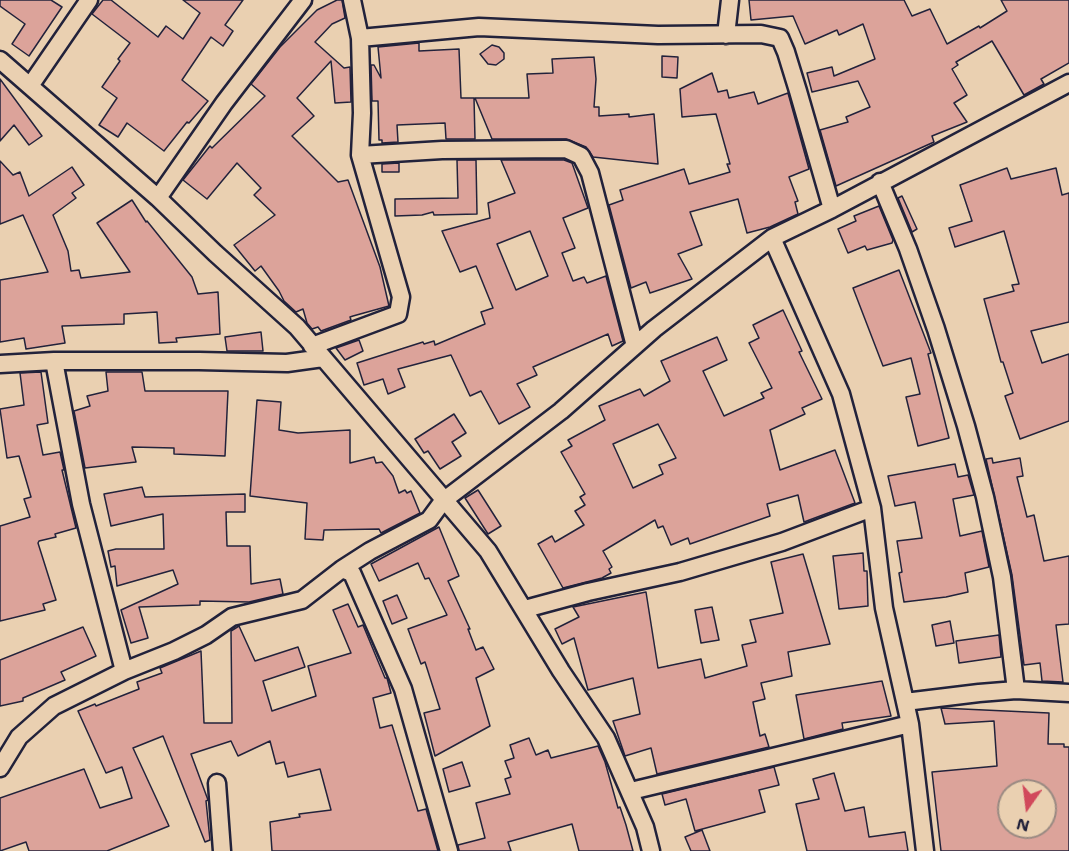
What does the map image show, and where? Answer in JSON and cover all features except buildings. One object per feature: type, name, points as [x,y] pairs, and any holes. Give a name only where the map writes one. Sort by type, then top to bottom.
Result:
[{"type":"street","points":[[30,86],[89,0]]},
{"type":"street","points":[[158,198],[224,103],[303,0]]},
{"type":"street","points":[[0,364],[54,361],[287,363],[318,352],[399,314],[401,297],[360,155],[362,113],[360,38],[352,0]]},
{"type":"street","points":[[726,35],[730,0]]},
{"type":"street","points":[[360,38],[479,27],[658,35],[761,34],[780,38],[798,91],[832,209]]},
{"type":"street","points":[[0,60],[158,198],[297,327],[443,501],[488,551],[561,671],[606,738],[631,791],[645,827],[651,851]]},
{"type":"street","points":[[0,768],[19,737],[54,706],[124,671],[206,635],[232,617],[302,600],[370,551],[429,520],[443,501],[561,411],[635,346],[772,238],[832,209],[1069,83]]},
{"type":"street","points":[[360,155],[441,150],[566,149],[581,156],[590,172],[635,346]]},
{"type":"street","points":[[880,182],[908,249],[936,329],[980,477],[1002,577],[1016,690]]},
{"type":"street","points":[[772,238],[841,394],[872,508],[885,608],[910,724],[925,851]]},
{"type":"street","points":[[54,361],[81,504],[124,671]]},
{"type":"street","points":[[525,609],[588,592],[680,572],[771,545],[872,508]]},
{"type":"street","points":[[342,569],[352,573],[403,689],[449,851]]},
{"type":"street","points":[[905,702],[1016,690],[1069,693]]},
{"type":"street","points":[[631,791],[910,724]]},
{"type":"street","points":[[217,783],[222,851]]}]
